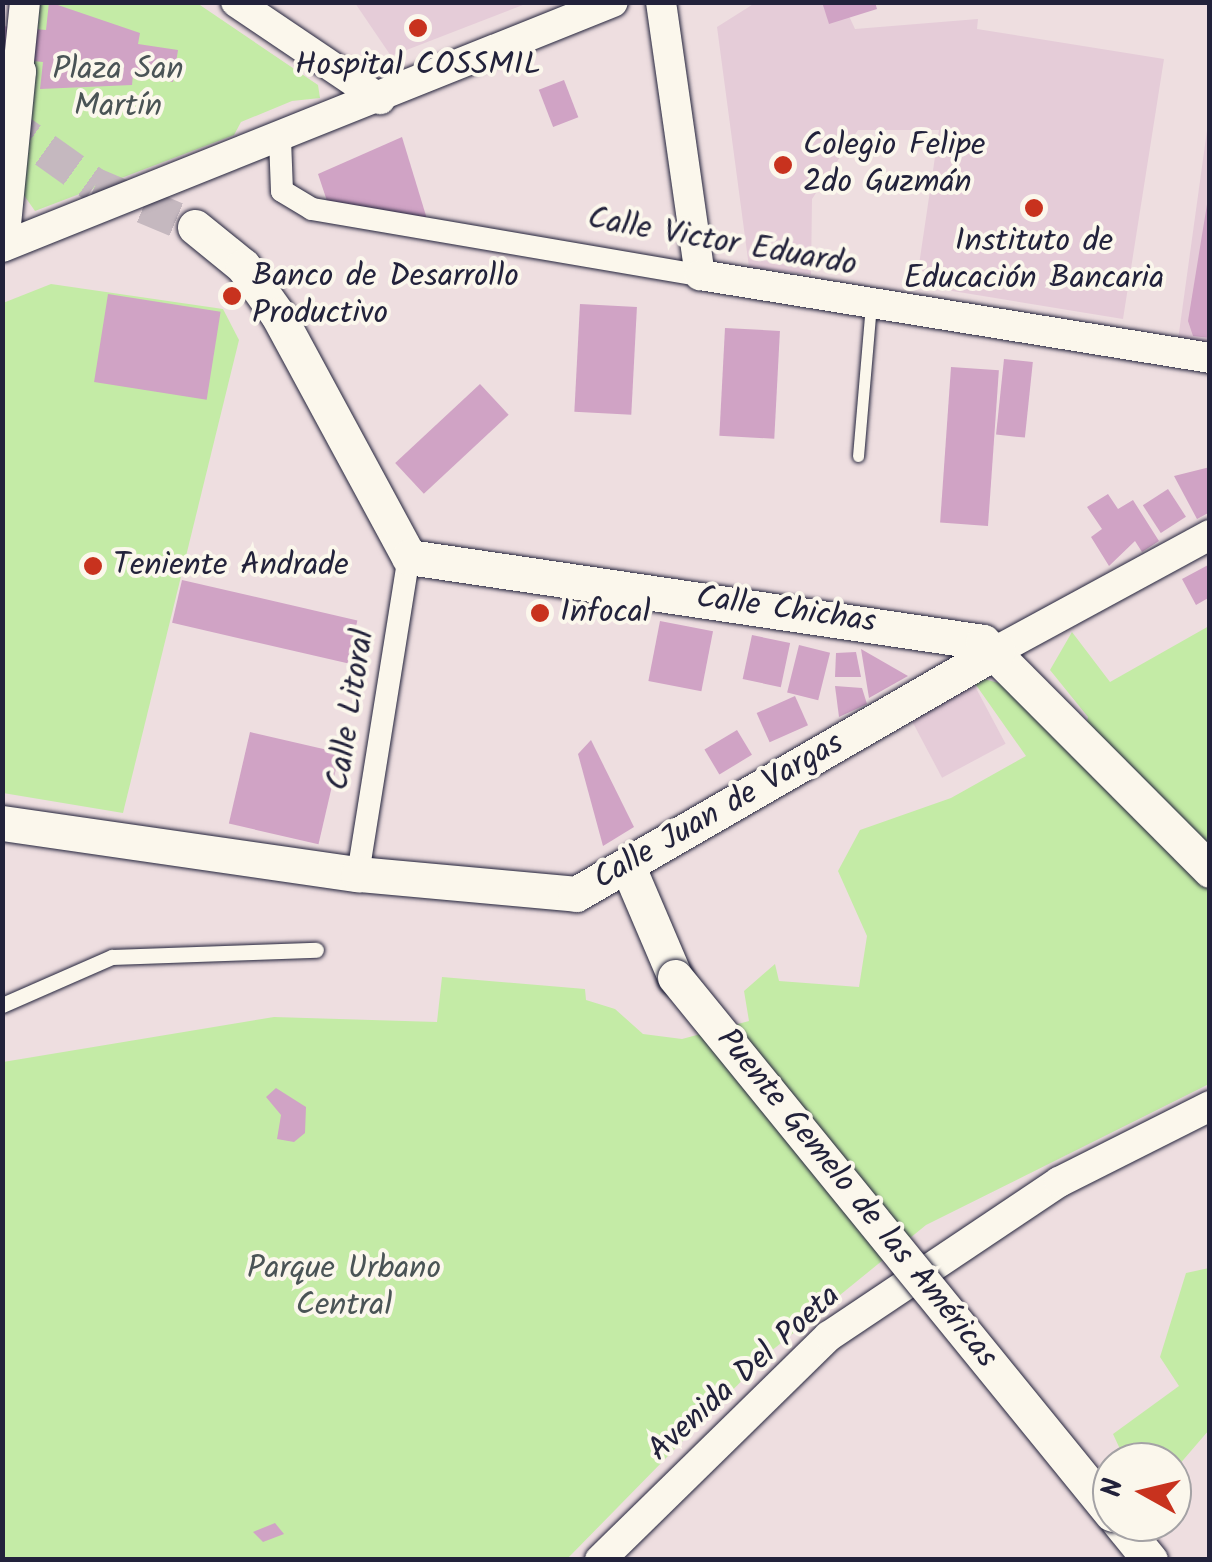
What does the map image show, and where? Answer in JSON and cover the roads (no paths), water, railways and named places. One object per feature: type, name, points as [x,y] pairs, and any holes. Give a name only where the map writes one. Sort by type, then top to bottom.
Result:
[{"type":"main road","points":[[236,2],[380,98]]},
{"type":"main road","points":[[2,247],[280,139],[613,2]]},
{"type":"main road","points":[[661,2],[700,275]]},
{"type":"main road","points":[[2,234],[17,8]]},
{"type":"main road","points":[[195,227],[243,266],[278,316],[410,557]]},
{"type":"main road","name":"Calle Victor Eduardo","points":[[700,275],[1210,358]]},
{"type":"main road","name":"Calle Juan de Vargas","points":[[2,823],[358,874],[549,896],[576,894],[998,650],[1210,535]]},
{"type":"main road","name":"Calle Chichas","points":[[410,557],[970,638],[998,650],[1210,870]]},
{"type":"main road","name":"Puente Gemelo de las Américas","points":[[628,867],[675,977],[1092,1489]]},
{"type":"main road","name":"Avenida Del Poeta","points":[[600,1560],[829,1336],[1059,1182],[1210,1106]]},
{"type":"street","name":"Calle Victor Eduardo","points":[[280,139],[282,191],[312,209],[700,275]]},
{"type":"street","name":"Calle Litoral","points":[[358,874],[410,557]]},
{"type":"street","points":[[2,1004],[112,958],[316,950]]},
{"type":"lane","points":[[858,456],[871,304]]},
{"type":"tunnel","points":[[2,119],[95,185],[195,227]]},
{"type":"place","name":"Hospital COSSMIL","points":[[418,28]]},
{"type":"place","name":"Colegio Felipe 2do Guzmán","points":[[783,165]]},
{"type":"place","name":"Instituto de Educación Bancaria","points":[[1034,208]]},
{"type":"place","name":"Banco de Desarrollo Productivo","points":[[232,296]]},
{"type":"place","name":"Teniente Andrade","points":[[93,566]]},
{"type":"place","name":"Infocal","points":[[540,613]]},
{"type":"park label","name":"Plaza San Martín","points":[[118,90]]},
{"type":"park label","name":"Parque Urbano Central","points":[[344,1288]]}]
